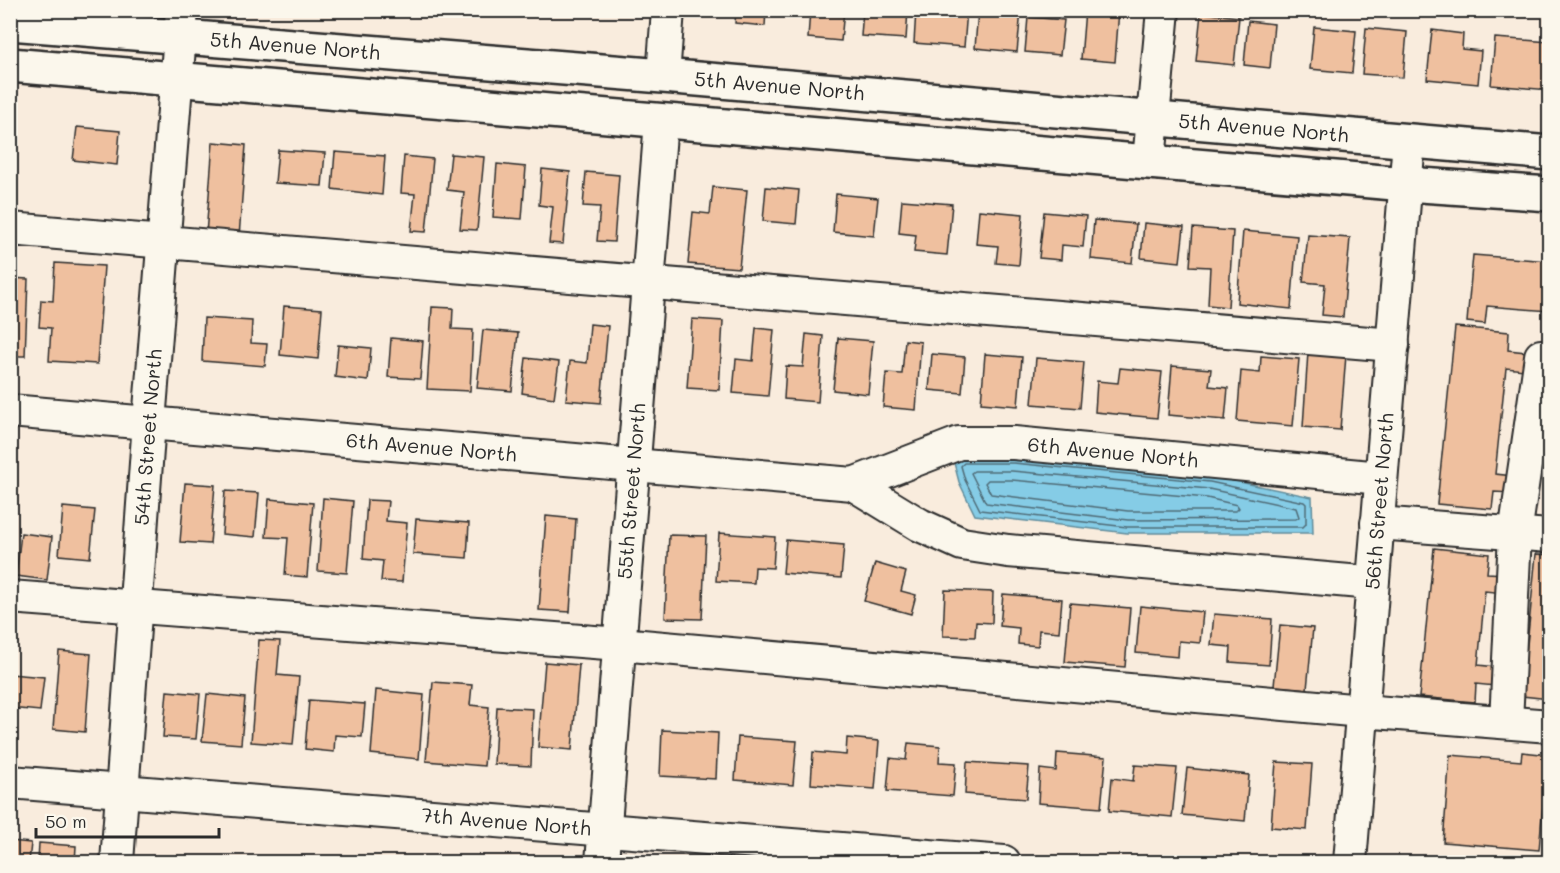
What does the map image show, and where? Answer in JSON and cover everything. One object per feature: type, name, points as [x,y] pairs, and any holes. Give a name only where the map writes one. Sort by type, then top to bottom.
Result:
[{"type":"main road","name":"5th Avenue North","points":[[10,23],[181,24],[663,76],[1550,153]]},
{"type":"main road","points":[[10,65],[1406,184],[1550,194]]},
{"type":"street","points":[[663,76],[668,10]]},
{"type":"street","points":[[1149,161],[1163,10]]},
{"type":"street","name":"54th Street North","points":[[117,862],[181,24]]},
{"type":"street","name":"55th Street North","points":[[602,862],[661,121]]},
{"type":"street","name":"56th Street North","points":[[1350,862],[1409,141]]},
{"type":"street","points":[[10,229],[1392,345]]},
{"type":"street","points":[[1506,722],[1515,534],[1541,356],[1550,357]]},
{"type":"street","name":"6th Avenue North","points":[[10,411],[853,484],[959,443],[1014,443],[1381,478]]},
{"type":"street","name":"6th Avenue North","points":[[853,484],[920,525],[962,544],[1008,551],[1372,583]]},
{"type":"street","points":[[1377,524],[1550,536]]},
{"type":"street","points":[[10,597],[620,644],[1550,726]]},
{"type":"street","name":"7th Avenue North","points":[[10,782],[1004,862]]},
{"type":"water","points":[[1013,457],[1211,476],[1312,497],[1313,533],[1127,533],[975,515],[959,482],[953,459]]},
{"type":"building","points":[[736,10],[766,10],[765,26],[735,23]]},
{"type":"building","points":[[810,10],[844,10],[841,41],[808,38]]},
{"type":"building","points":[[863,10],[908,10],[906,39],[861,36]]},
{"type":"building","points":[[916,10],[967,10],[964,47],[914,43]]},
{"type":"building","points":[[978,10],[1021,11],[1017,52],[975,48]]},
{"type":"building","points":[[1042,10],[1073,10],[1073,16],[1042,14]]},
{"type":"building","points":[[1085,10],[1119,10],[1115,62],[1081,59]]},
{"type":"building","points":[[1201,13],[1239,17],[1234,65],[1196,61]]},
{"type":"building","points":[[1028,17],[1064,20],[1060,55],[1025,52]]},
{"type":"building","points":[[1248,21],[1274,24],[1270,68],[1244,65]]},
{"type":"building","points":[[1314,27],[1356,31],[1352,73],[1310,69]]},
{"type":"building","points":[[1366,28],[1407,32],[1403,77],[1362,74]]},
{"type":"building","points":[[1432,30],[1463,34],[1462,49],[1481,51],[1478,84],[1427,79]]},
{"type":"building","points":[[1495,38],[1550,42],[1550,90],[1491,85]]},
{"type":"building","points":[[77,127],[120,131],[117,165],[73,160]]},
{"type":"building","points":[[213,142],[246,145],[239,237],[206,235]]},
{"type":"building","points":[[278,150],[325,153],[322,186],[275,183]]},
{"type":"building","points":[[335,152],[385,156],[382,195],[332,189]]},
{"type":"building","points":[[451,154],[484,157],[477,230],[460,229],[464,192],[447,190]]},
{"type":"building","points":[[404,156],[433,159],[426,232],[411,231],[415,194],[401,193]]},
{"type":"building","points":[[497,164],[526,167],[522,219],[493,217]]},
{"type":"building","points":[[542,169],[570,172],[563,244],[549,243],[553,207],[539,205]]},
{"type":"building","points":[[586,172],[619,175],[614,242],[597,241],[600,207],[583,206]]},
{"type":"building","points":[[713,187],[747,190],[739,268],[688,264],[693,212],[710,214]]},
{"type":"building","points":[[766,187],[799,190],[796,224],[763,221]]},
{"type":"building","points":[[836,194],[878,198],[874,236],[833,232]]},
{"type":"building","points":[[902,200],[952,204],[947,255],[914,252],[916,235],[899,233]]},
{"type":"building","points":[[979,210],[1023,214],[1019,265],[996,263],[998,246],[976,244]]},
{"type":"building","points":[[1044,212],[1086,216],[1083,247],[1062,245],[1061,260],[1039,258]]},
{"type":"building","points":[[1094,220],[1136,224],[1132,263],[1091,259]]},
{"type":"building","points":[[1144,223],[1184,227],[1180,262],[1141,258]]},
{"type":"building","points":[[1193,228],[1233,231],[1228,307],[1208,305],[1210,267],[1190,266]]},
{"type":"building","points":[[1243,231],[1297,236],[1291,309],[1237,303]]},
{"type":"building","points":[[1308,235],[1350,238],[1343,317],[1322,315],[1325,284],[1303,282]]},
{"type":"building","points":[[1473,255],[1550,261],[1550,311],[1487,306],[1485,324],[1467,322]]},
{"type":"building","points":[[55,263],[104,266],[97,364],[49,361],[51,328],[39,327],[41,300],[53,301]]},
{"type":"building","points":[[10,278],[28,279],[25,356],[10,356]]},
{"type":"building","points":[[284,306],[322,309],[318,359],[280,355]]},
{"type":"building","points":[[432,307],[453,308],[452,329],[473,330],[470,391],[427,389]]},
{"type":"building","points":[[204,318],[252,321],[251,343],[267,344],[265,366],[202,361]]},
{"type":"building","points":[[692,319],[723,321],[719,390],[687,388]]},
{"type":"building","points":[[590,324],[608,326],[601,403],[566,400],[570,361],[587,363]]},
{"type":"building","points":[[1455,327],[1509,332],[1508,350],[1526,352],[1524,370],[1506,368],[1495,474],[1514,476],[1512,493],[1494,492],[1492,509],[1437,504]]},
{"type":"building","points":[[756,328],[774,330],[768,396],[733,393],[736,359],[753,361]]},
{"type":"building","points":[[483,330],[518,333],[512,391],[477,388]]},
{"type":"building","points":[[806,334],[823,336],[818,402],[784,399],[786,366],[803,367]]},
{"type":"building","points":[[391,338],[423,341],[420,379],[388,377]]},
{"type":"building","points":[[838,338],[873,341],[868,394],[833,390]]},
{"type":"building","points":[[905,340],[921,342],[916,410],[883,407],[886,373],[902,374]]},
{"type":"building","points":[[338,345],[371,348],[368,381],[335,377]]},
{"type":"building","points":[[1308,352],[1346,355],[1340,430],[1303,427]]},
{"type":"building","points":[[932,354],[965,357],[962,393],[929,390]]},
{"type":"building","points":[[985,354],[1022,357],[1018,406],[981,403]]},
{"type":"building","points":[[1261,356],[1299,359],[1293,426],[1237,421],[1241,371],[1260,373]]},
{"type":"building","points":[[526,358],[559,362],[554,398],[522,393]]},
{"type":"building","points":[[1036,358],[1084,362],[1080,408],[1032,404]]},
{"type":"building","points":[[1172,366],[1211,369],[1209,386],[1228,388],[1225,420],[1168,415]]},
{"type":"building","points":[[1120,368],[1162,372],[1157,418],[1095,412],[1097,381],[1118,383]]},
{"type":"building","points":[[185,483],[215,485],[210,544],[180,542]]},
{"type":"building","points":[[225,491],[259,493],[255,537],[222,534]]},
{"type":"building","points":[[323,498],[353,501],[347,573],[318,571]]},
{"type":"building","points":[[269,499],[313,503],[307,577],[285,575],[288,538],[266,537]]},
{"type":"building","points":[[367,500],[388,501],[386,521],[407,523],[402,582],[381,581],[383,561],[363,559]]},
{"type":"building","points":[[63,507],[95,510],[90,558],[59,555]]},
{"type":"building","points":[[546,516],[576,519],[570,612],[539,610]]},
{"type":"building","points":[[416,519],[469,523],[467,558],[413,554]]},
{"type":"building","points":[[21,533],[52,537],[47,580],[16,576]]},
{"type":"building","points":[[719,533],[775,537],[773,568],[755,567],[754,583],[716,581]]},
{"type":"building","points":[[669,535],[706,536],[702,619],[665,618]]},
{"type":"building","points":[[786,540],[844,545],[841,578],[783,573]]},
{"type":"building","points":[[1434,548],[1489,554],[1487,573],[1506,574],[1504,593],[1485,591],[1478,665],[1496,667],[1495,686],[1476,684],[1475,702],[1419,697]]},
{"type":"building","points":[[1536,554],[1550,555],[1550,699],[1522,696]]},
{"type":"building","points":[[875,563],[906,572],[901,591],[916,595],[911,614],[864,601]]},
{"type":"building","points":[[945,590],[993,592],[992,623],[976,622],[975,637],[943,636]]},
{"type":"building","points":[[1003,594],[1062,599],[1059,632],[1039,630],[1038,646],[1018,644],[1019,628],[1000,626]]},
{"type":"building","points":[[1070,603],[1130,608],[1125,667],[1065,662]]},
{"type":"building","points":[[1140,606],[1203,612],[1200,643],[1179,641],[1178,657],[1136,653]]},
{"type":"building","points":[[1214,614],[1272,619],[1269,665],[1230,662],[1231,647],[1211,645]]},
{"type":"building","points":[[1280,625],[1313,628],[1307,689],[1274,686]]},
{"type":"building","points":[[259,640],[280,641],[277,675],[299,677],[293,745],[251,742]]},
{"type":"building","points":[[59,651],[91,654],[85,732],[53,729]]},
{"type":"building","points":[[545,662],[579,665],[572,750],[538,747]]},
{"type":"building","points":[[10,674],[44,677],[40,711],[10,708]]},
{"type":"building","points":[[433,682],[472,685],[470,705],[489,707],[484,766],[426,761]]},
{"type":"building","points":[[376,690],[424,695],[419,759],[371,754]]},
{"type":"building","points":[[167,691],[200,694],[196,739],[163,737]]},
{"type":"building","points":[[207,694],[245,698],[241,744],[202,741]]},
{"type":"building","points":[[309,700],[365,704],[362,737],[335,735],[334,752],[305,749]]},
{"type":"building","points":[[497,707],[533,709],[531,766],[494,764]]},
{"type":"building","points":[[662,730],[718,733],[716,779],[660,776]]},
{"type":"building","points":[[738,737],[797,741],[793,785],[735,780]]},
{"type":"building","points":[[847,738],[879,741],[875,789],[811,784],[813,752],[846,755]]},
{"type":"building","points":[[908,743],[940,746],[939,762],[956,763],[953,796],[887,791],[890,758],[906,760]]},
{"type":"building","points":[[1522,752],[1550,755],[1550,793],[1544,793],[1539,850],[1443,842],[1450,755],[1521,761]]},
{"type":"building","points":[[1057,753],[1106,757],[1101,808],[1038,803],[1040,769],[1056,771]]},
{"type":"building","points":[[967,762],[1029,766],[1026,799],[965,794]]},
{"type":"building","points":[[1276,762],[1312,764],[1307,830],[1271,827]]},
{"type":"building","points":[[1135,765],[1177,768],[1172,817],[1109,811],[1112,778],[1133,781]]},
{"type":"building","points":[[1187,768],[1249,775],[1245,821],[1182,815]]},
{"type":"building","points":[[10,841],[31,843],[29,862],[10,862]]},
{"type":"building","points":[[39,843],[76,846],[75,862],[38,862]]}]
